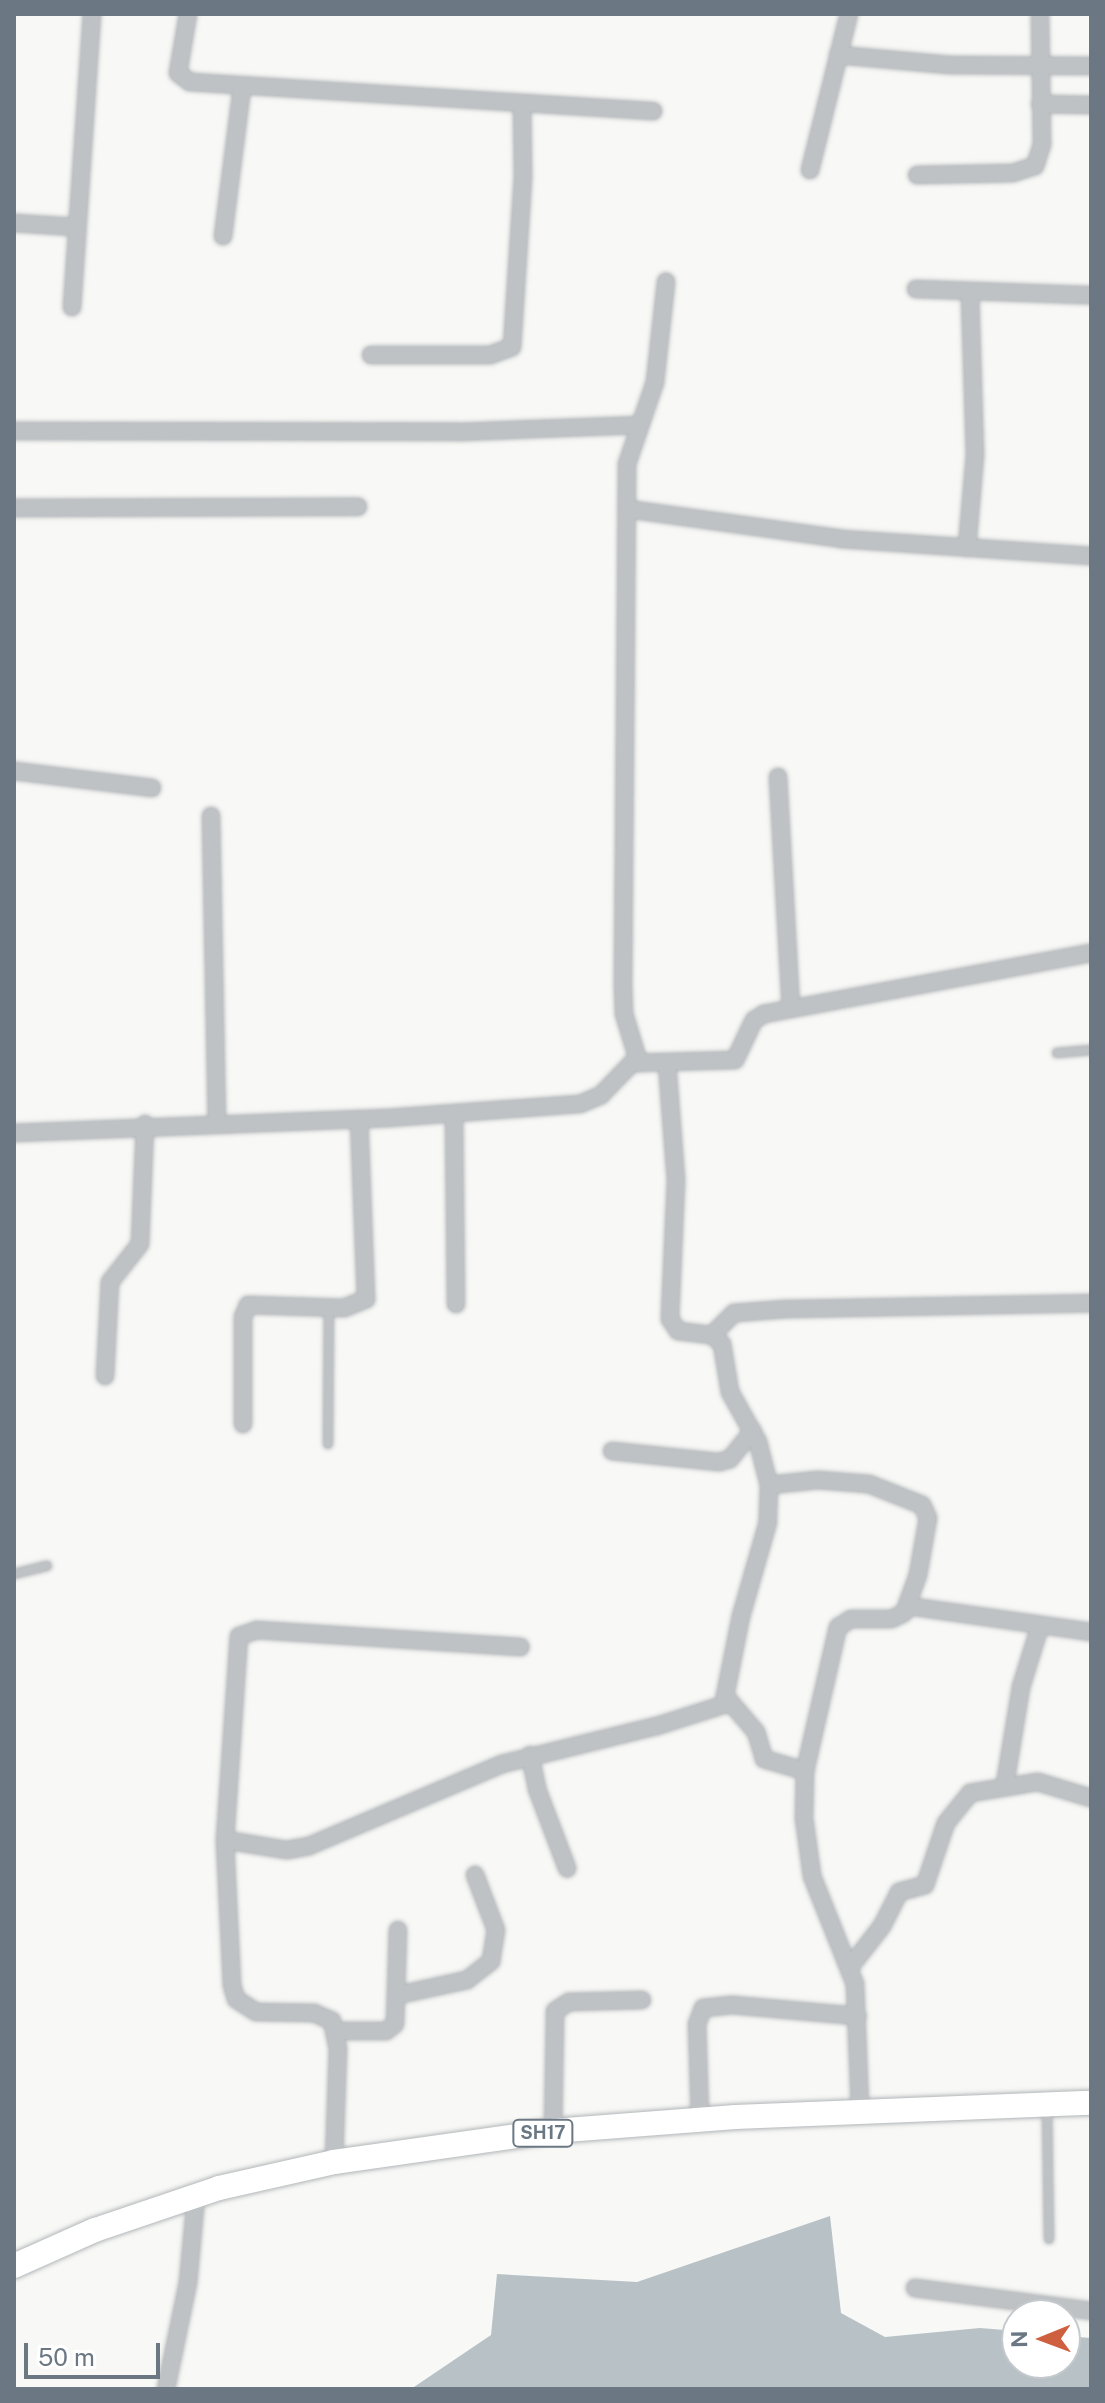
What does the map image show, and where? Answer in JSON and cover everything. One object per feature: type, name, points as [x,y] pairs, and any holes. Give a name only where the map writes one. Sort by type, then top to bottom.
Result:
[{"type":"main road","name":"SH17","points":[[14,2266],[95,2230],[196,2196],[256,2177],[334,2162],[553,2131],[700,2119],[1091,2103]]},
{"type":"street","points":[[72,307],[92,14]]},
{"type":"street","points":[[188,14],[180,78],[242,87],[653,111]]},
{"type":"street","points":[[810,170],[849,14]]},
{"type":"street","points":[[917,175],[1027,172],[1040,157],[1037,65],[1040,14]]},
{"type":"street","points":[[838,55],[1091,66]]},
{"type":"street","points":[[223,236],[242,87]]},
{"type":"street","points":[[371,355],[490,355],[512,347],[523,177],[522,103]]},
{"type":"street","points":[[1040,104],[1091,105]]},
{"type":"street","points":[[14,223],[76,227]]},
{"type":"street","points":[[639,1063],[624,1014],[623,984],[627,464],[655,382],[666,282]]},
{"type":"street","points":[[916,289],[1091,295]]},
{"type":"street","points":[[967,548],[975,454],[970,291]]},
{"type":"street","points":[[14,431],[459,432],[638,425]]},
{"type":"street","points":[[14,508],[358,507]]},
{"type":"street","points":[[627,509],[828,538],[1091,556]]},
{"type":"street","points":[[14,771],[152,788]]},
{"type":"street","points":[[778,777],[791,1008]]},
{"type":"street","points":[[211,816],[217,1123]]},
{"type":"street","points":[[14,1133],[145,1124],[359,1119],[580,1104],[601,1095],[627,1065],[735,1060],[754,1020],[791,1008],[1091,953]]},
{"type":"street","points":[[667,1063],[676,1180],[670,1319],[678,1331],[712,1335],[722,1344],[730,1392],[753,1431],[769,1485],[768,1522],[725,1688],[729,1703],[756,1732],[764,1759],[805,1771]]},
{"type":"street","points":[[454,1114],[456,1304]]},
{"type":"street","points":[[243,1424],[243,1317],[248,1305],[329,1308],[361,1305],[367,1294],[359,1119]]},
{"type":"street","points":[[105,1376],[110,1282],[140,1244],[145,1124]]},
{"type":"street","points":[[712,1335],[727,1316],[773,1310],[1091,1303]]},
{"type":"street","points":[[612,1451],[719,1462],[730,1459],[753,1431]]},
{"type":"street","points":[[769,1485],[857,1482],[922,1505],[928,1525],[908,1606],[898,1617],[851,1619],[838,1627],[805,1771],[804,1818],[812,1876],[850,1967],[858,2016],[860,2111]]},
{"type":"street","points":[[908,1606],[1091,1632]]},
{"type":"street","points":[[1005,1784],[1021,1687],[1040,1626]]},
{"type":"street","points":[[334,2162],[337,2031],[324,2015],[256,2012],[236,1999],[228,1950],[225,1840],[237,1642],[244,1632],[520,1647]]},
{"type":"street","points":[[225,1840],[287,1850],[309,1846],[471,1775],[530,1755],[657,1726],[729,1703]]},
{"type":"street","points":[[530,1755],[537,1789],[567,1868]]},
{"type":"street","points":[[850,1967],[882,1926],[899,1892],[925,1885],[956,1806],[970,1793],[1005,1784],[1038,1782],[1091,1798]]},
{"type":"street","points":[[398,1995],[467,1980],[491,1961],[496,1930],[475,1875]]},
{"type":"street","points":[[337,2031],[392,2028],[398,1995],[398,1930]]},
{"type":"street","points":[[553,2131],[555,2011],[569,2002],[642,2000]]},
{"type":"street","points":[[700,2119],[697,2024],[703,2008],[732,2005],[858,2016]]},
{"type":"street","points":[[166,2389],[188,2283],[196,2196]]},
{"type":"street","points":[[915,2288],[1091,2311]]},
{"type":"lane","points":[[1057,1053],[1091,1050]]},
{"type":"lane","points":[[328,1444],[329,1308]]},
{"type":"lane","points":[[14,1574],[47,1566]]},
{"type":"lane","points":[[1047,2104],[1049,2239]]},
{"type":"shaded area","points":[[830,2216],[841,2313],[885,2337],[980,2328],[1001,2330],[1001,2379],[1081,2379],[1081,2337],[1091,2338],[1091,2389],[411,2389],[491,2335],[497,2274],[637,2282]]}]
